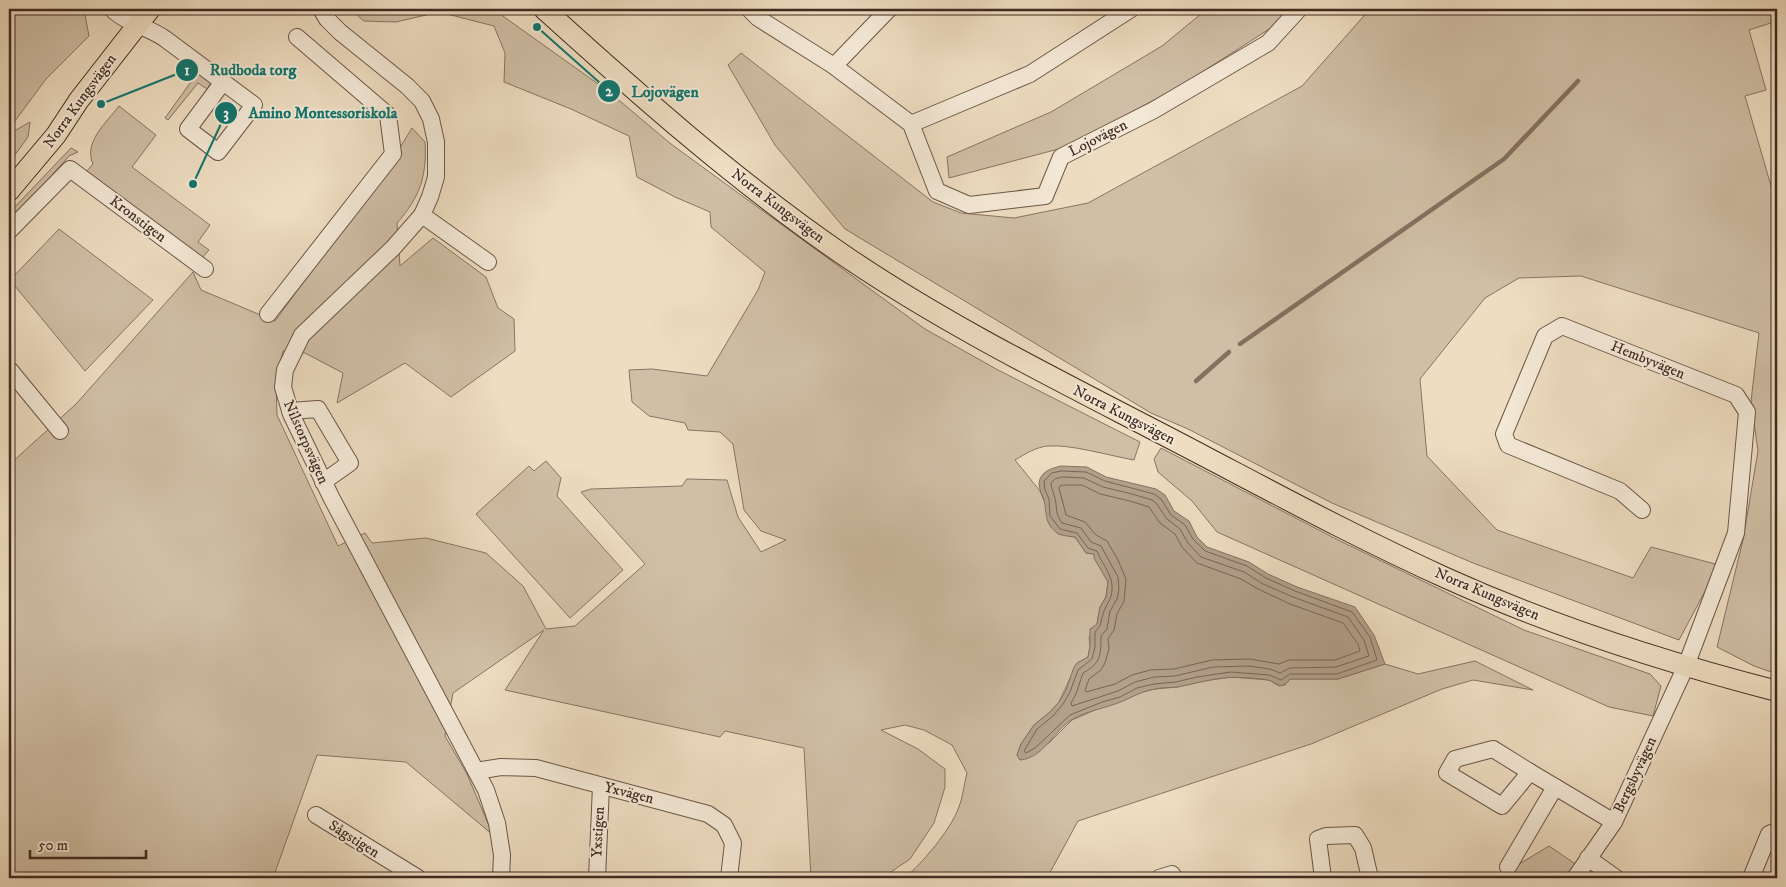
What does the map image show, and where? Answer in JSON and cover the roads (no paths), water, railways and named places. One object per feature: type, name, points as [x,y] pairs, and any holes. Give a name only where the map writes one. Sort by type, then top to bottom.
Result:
[{"type":"main road","name":"Norra Kungsvägen","points":[[9,192],[56,135],[80,100],[150,9]]},
{"type":"main road","name":"Norra Kungsvägen","points":[[544,9],[654,106],[780,210],[843,255],[942,318],[1004,353],[1376,545],[1446,578],[1553,621],[1686,666],[1777,691]]},
{"type":"street","points":[[112,9],[159,35],[223,82]]},
{"type":"street","name":"Nilstorpsvägen","points":[[321,9],[327,19],[340,32],[407,86],[422,101],[431,119],[436,142],[436,177],[422,215],[393,248],[302,335],[285,370],[283,387],[290,411],[323,482],[486,790],[497,823],[502,855],[500,878]]},
{"type":"street","points":[[749,9],[758,18],[834,66],[911,124],[1030,74],[1131,9]]},
{"type":"street","points":[[834,66],[889,9]]},
{"type":"street","name":"Lojovägen","points":[[911,124],[937,191],[969,206],[1044,196],[1061,157],[1154,110],[1268,43],[1296,10]]},
{"type":"street","points":[[268,314],[393,154],[388,115],[297,37]]},
{"type":"street","name":"Kronstigen","points":[[9,231],[70,168],[205,269]]},
{"type":"street","points":[[422,215],[488,262]]},
{"type":"street","name":"Hembyvägen","points":[[1642,510],[1620,491],[1508,445],[1504,434],[1545,336],[1562,326],[1736,395],[1747,412],[1736,533],[1686,666]]},
{"type":"street","points":[[9,369],[60,431]]},
{"type":"street","points":[[290,411],[318,409],[350,463],[323,482]]},
{"type":"street","name":"Bergsbyvägen","points":[[1575,878],[1614,822],[1686,666]]},
{"type":"street","points":[[1530,772],[1502,806],[1447,773],[1455,759],[1494,749],[1614,822]]},
{"type":"street","name":"Yxvägen","points":[[476,771],[501,767],[536,768],[708,814],[724,825],[733,843],[729,878]]},
{"type":"street","name":"Yxstigen","points":[[597,878],[601,786]]},
{"type":"street","points":[[1508,866],[1555,787]]},
{"type":"street","name":"Sågstigen","points":[[316,815],[418,878]]},
{"type":"street","points":[[1751,878],[1768,834],[1777,831]]},
{"type":"street","points":[[1323,878],[1318,839],[1326,836],[1355,835],[1363,848],[1370,878]]},
{"type":"street","points":[[1588,858],[1616,878]]},
{"type":"street","points":[[1159,878],[1172,874],[1174,878]]},
{"type":"water","points":[[1061,466],[1087,467],[1106,477],[1156,489],[1165,495],[1174,511],[1189,521],[1197,537],[1207,547],[1249,562],[1268,574],[1297,587],[1355,607],[1374,635],[1385,664],[1338,679],[1290,679],[1284,685],[1263,679],[1229,677],[1151,690],[1073,719],[1036,754],[1020,760],[1017,755],[1021,744],[1034,725],[1059,702],[1077,663],[1088,657],[1090,629],[1097,624],[1100,607],[1106,597],[1108,582],[1094,558],[1094,554],[1086,553],[1075,537],[1058,533],[1049,525],[1039,486],[1040,480],[1047,471]]},
{"type":"waterway","points":[[1240,344],[1504,159],[1578,81]]},
{"type":"waterway","points":[[1196,381],[1229,352]]},
{"type":"place","name":"Lojovägen","points":[[537,27]]},
{"type":"place","name":"Rudboda torg","points":[[101,104]]},
{"type":"place","name":"Amino Montessoriskola","points":[[193,184]]}]
